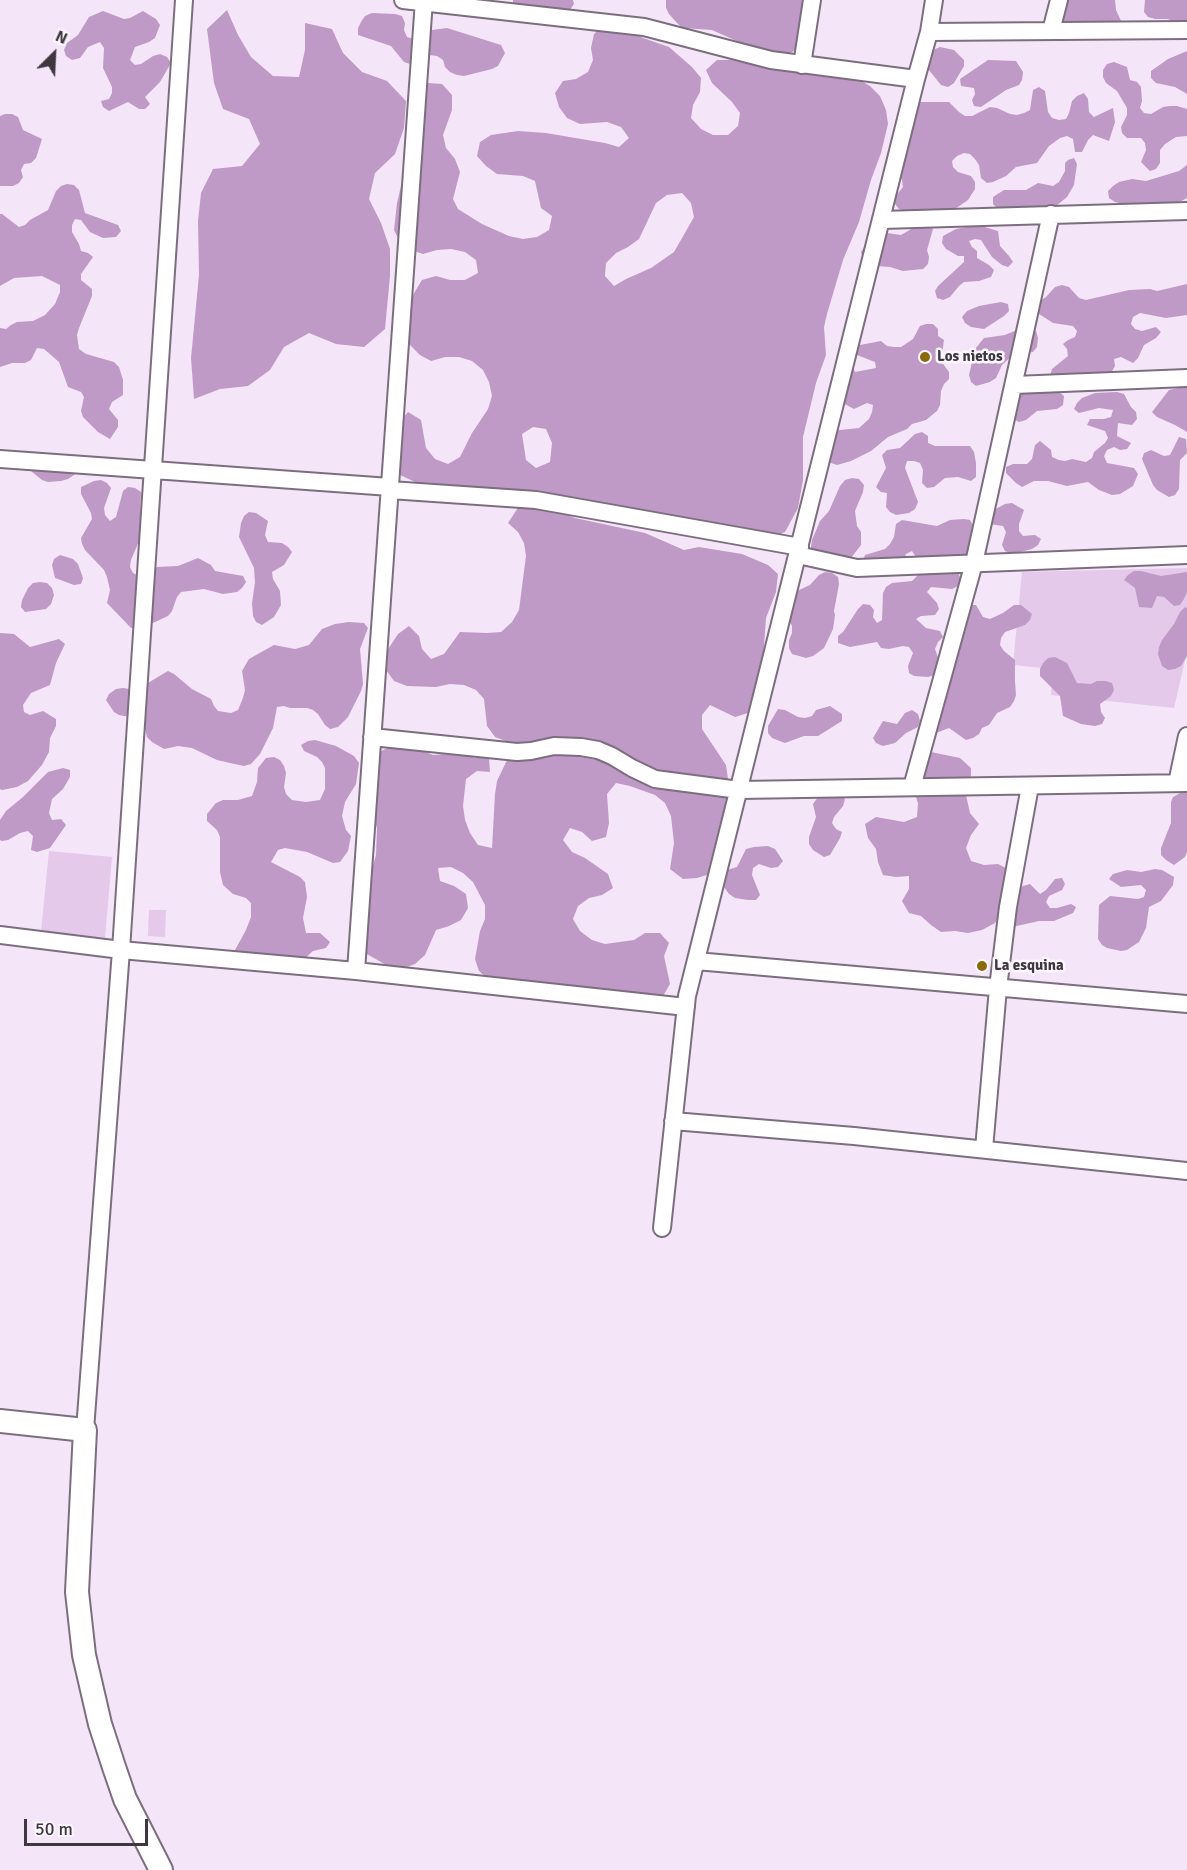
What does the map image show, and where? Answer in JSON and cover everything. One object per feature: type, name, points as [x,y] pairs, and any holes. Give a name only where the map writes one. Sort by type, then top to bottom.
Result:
[{"type":"street","points":[[161,1870],[125,1799],[100,1724],[84,1655],[77,1592],[86,1431],[121,951],[184,0]]},
{"type":"street","points":[[403,0],[644,27],[771,60],[916,79]]},
{"type":"street","points":[[802,65],[812,0]]},
{"type":"street","points":[[662,1228],[686,1007],[696,961],[929,32],[934,0]]},
{"type":"street","points":[[1051,31],[1059,0]]},
{"type":"street","points":[[356,971],[424,1]]},
{"type":"street","points":[[929,32],[1187,30]]},
{"type":"street","points":[[882,220],[1187,211]]},
{"type":"street","points":[[912,787],[974,563],[1051,214]]},
{"type":"street","points":[[1014,385],[1187,378]]},
{"type":"street","points":[[0,459],[536,500],[799,551],[857,568],[1187,555]]},
{"type":"street","points":[[372,737],[517,752],[554,746],[581,747],[598,750],[612,756],[655,779],[739,790],[1182,783],[1187,736]]},
{"type":"street","points":[[984,1149],[1008,908],[1030,786]]},
{"type":"street","points":[[0,935],[121,951],[356,971],[686,1007]]},
{"type":"street","points":[[696,961],[1187,1004]]},
{"type":"street","points":[[673,1121],[854,1136],[1187,1171]]},
{"type":"street","points":[[0,1420],[86,1431]]},
{"type":"shaded area","points":[[513,0],[573,0],[574,4],[567,14],[513,8]]},
{"type":"shaded area","points":[[666,0],[810,0],[798,46],[794,51],[788,54],[766,54],[712,30],[683,28],[669,14]]},
{"type":"shaded area","points":[[1061,0],[1115,0],[1116,10],[1122,23],[1061,23]]},
{"type":"shaded area","points":[[1145,0],[1187,0],[1187,28],[1168,19],[1148,17],[1144,12]]},
{"type":"shaded area","points":[[227,10],[251,57],[273,76],[299,77],[305,50],[305,23],[332,29],[343,53],[362,72],[387,81],[406,101],[404,128],[395,154],[375,173],[369,199],[390,249],[385,329],[364,347],[336,344],[309,333],[284,347],[270,370],[248,386],[220,389],[194,399],[191,358],[199,275],[198,221],[201,193],[213,169],[242,166],[260,144],[249,119],[223,109],[214,83],[207,29]]},
{"type":"shaded area","points":[[103,11],[124,19],[143,11],[156,19],[160,25],[155,38],[135,47],[130,60],[135,65],[141,64],[160,54],[167,57],[171,63],[160,82],[145,97],[150,104],[145,109],[139,109],[128,102],[109,111],[103,107],[101,101],[109,99],[112,87],[103,68],[104,48],[100,42],[88,47],[80,58],[72,60],[66,56],[64,50],[67,43],[78,35],[89,17]]},
{"type":"shaded area","points":[[372,13],[402,16],[407,37],[413,39],[432,30],[447,28],[501,45],[505,53],[498,66],[464,76],[450,72],[443,60],[437,56],[430,55],[410,64],[404,62],[391,46],[358,35],[361,22],[365,16]]},
{"type":"shaded area","points":[[604,25],[618,25],[643,38],[669,47],[701,78],[700,92],[693,105],[691,118],[701,129],[713,135],[728,135],[738,126],[740,113],[712,83],[706,70],[717,60],[758,63],[856,78],[870,86],[880,96],[886,110],[888,124],[881,153],[859,222],[843,260],[824,327],[826,355],[816,383],[803,437],[803,480],[798,508],[785,532],[771,538],[543,495],[530,490],[504,491],[490,488],[437,492],[400,475],[390,464],[398,424],[408,412],[421,420],[426,448],[435,459],[448,464],[460,457],[488,409],[492,396],[483,370],[472,361],[459,357],[445,357],[431,361],[420,355],[410,345],[408,303],[422,280],[436,276],[450,280],[465,280],[478,273],[476,260],[465,252],[451,249],[423,254],[411,250],[400,242],[394,230],[397,203],[420,94],[428,83],[442,84],[452,95],[452,110],[443,135],[446,148],[455,159],[460,172],[453,199],[458,209],[482,224],[509,236],[523,239],[537,237],[549,230],[552,216],[541,208],[535,181],[523,176],[497,174],[477,156],[480,142],[491,135],[518,131],[546,133],[619,147],[629,138],[621,127],[607,122],[580,124],[567,118],[559,107],[555,93],[563,81],[576,79],[588,72],[593,60],[591,48],[594,34]],"holes":[[[682,193],[691,203],[694,217],[674,252],[651,268],[614,286],[605,276],[606,263],[616,253],[639,239],[656,203],[667,195]],[[533,427],[546,429],[552,443],[550,462],[536,468],[526,460],[522,434]]]},
{"type":"shaded area","points":[[940,47],[954,50],[964,60],[964,66],[954,83],[948,87],[941,85],[924,64],[928,52]]},
{"type":"shaded area","points":[[1187,51],[1187,94],[1175,87],[1156,83],[1151,78],[1151,71],[1168,59]]},
{"type":"shaded area","points":[[988,60],[1016,61],[1023,72],[1022,80],[1019,85],[1006,90],[981,107],[974,106],[972,100],[975,94],[974,88],[961,86],[960,79]]},
{"type":"shaded area","points":[[1114,62],[1127,67],[1130,80],[1137,82],[1141,87],[1140,108],[1144,113],[1151,114],[1170,106],[1187,109],[1187,136],[1176,137],[1165,144],[1160,150],[1160,163],[1156,169],[1150,171],[1141,162],[1146,150],[1141,138],[1127,138],[1122,133],[1121,127],[1127,115],[1127,108],[1117,91],[1106,83],[1103,77],[1103,70],[1107,64]]},
{"type":"shaded area","points":[[1039,87],[1045,91],[1048,112],[1052,118],[1059,120],[1066,119],[1072,101],[1084,93],[1088,99],[1089,112],[1094,117],[1113,108],[1115,122],[1109,141],[1093,135],[1082,152],[1075,152],[1073,139],[1067,136],[1060,138],[1049,146],[1037,163],[1016,167],[1006,176],[987,183],[981,178],[979,165],[975,159],[970,154],[964,153],[952,161],[953,167],[958,172],[971,176],[975,182],[975,189],[968,200],[952,211],[899,209],[894,198],[903,187],[902,180],[889,164],[914,104],[949,102],[965,116],[972,116],[990,107],[1017,115],[1030,110],[1033,90]]},
{"type":"shaded area","points":[[5,114],[18,117],[23,130],[42,139],[36,158],[31,163],[24,164],[21,170],[23,177],[13,186],[0,186],[0,116]]},
{"type":"shaded area","points":[[1074,158],[1077,164],[1074,185],[1067,197],[1056,206],[998,209],[993,204],[993,197],[1004,190],[1026,190],[1038,183],[1053,186],[1059,182],[1065,171],[1065,163]]},
{"type":"shaded area","points":[[1187,165],[1187,198],[1174,205],[1128,205],[1109,198],[1108,191],[1119,182],[1132,179],[1146,181],[1179,171]]},
{"type":"shaded area","points":[[67,184],[74,185],[79,190],[85,213],[118,225],[121,231],[116,237],[103,238],[90,232],[81,220],[75,219],[72,225],[72,232],[81,251],[93,257],[81,274],[81,280],[92,289],[92,296],[77,335],[79,349],[86,354],[114,362],[119,367],[123,380],[123,395],[112,402],[109,409],[118,420],[118,427],[110,439],[98,432],[83,417],[81,411],[84,397],[81,392],[68,387],[59,362],[44,349],[37,348],[31,360],[25,363],[12,363],[0,367],[0,328],[6,329],[17,322],[33,321],[45,315],[55,304],[60,285],[42,276],[14,278],[0,286],[0,214],[19,227],[25,225],[48,210],[56,191]]},
{"type":"shaded area","points":[[926,225],[933,229],[927,250],[928,264],[923,269],[903,271],[876,266],[863,259],[861,252],[865,246],[872,245],[880,235],[887,233],[901,235],[913,228]]},
{"type":"shaded area","points":[[978,225],[998,231],[1000,246],[1013,262],[1008,267],[1002,265],[992,257],[981,240],[969,241],[977,251],[977,258],[994,270],[991,277],[964,282],[950,297],[943,300],[937,298],[935,291],[938,286],[964,262],[964,256],[958,256],[946,249],[942,243],[943,236],[956,229]]},
{"type":"shaded area","points":[[1187,284],[1187,315],[1166,318],[1140,313],[1133,317],[1131,324],[1135,329],[1142,331],[1156,327],[1161,332],[1144,345],[1133,363],[1121,357],[1114,359],[1115,366],[1108,378],[1050,376],[1052,369],[1068,356],[1063,344],[1075,337],[1077,331],[1073,326],[1053,323],[1036,312],[1040,301],[1055,287],[1062,285],[1069,287],[1079,298],[1086,300],[1129,290],[1157,291]]},
{"type":"shaded area","points":[[1001,302],[1008,304],[1009,311],[984,329],[971,327],[962,317],[967,311],[979,306]]},
{"type":"shaded area","points":[[933,324],[938,329],[938,336],[944,340],[941,361],[949,372],[949,379],[941,391],[937,411],[926,420],[912,424],[907,429],[888,437],[871,451],[851,461],[837,465],[831,463],[821,454],[831,431],[859,428],[869,419],[872,412],[873,405],[867,403],[854,409],[841,402],[852,365],[855,372],[876,368],[875,362],[857,355],[853,348],[881,341],[887,346],[901,347],[913,339],[920,326]]},
{"type":"shaded area","points":[[1024,327],[1030,327],[1036,331],[1037,347],[1033,352],[1013,355],[1002,365],[996,378],[990,382],[976,386],[971,382],[969,375],[975,349],[984,338],[1005,335]]},
{"type":"shaded area","points":[[1187,388],[1187,432],[1157,417],[1152,412],[1169,390]]},
{"type":"shaded area","points":[[1058,391],[1064,396],[1063,405],[1057,409],[1037,411],[1026,420],[1019,422],[1013,419],[1009,407],[1022,392]]},
{"type":"shaded area","points":[[1095,393],[1124,394],[1136,412],[1137,419],[1132,425],[1118,423],[1117,436],[1131,443],[1127,449],[1120,450],[1114,447],[1107,450],[1104,456],[1107,463],[1134,468],[1138,474],[1133,486],[1120,494],[1112,495],[1088,482],[1067,486],[1048,481],[1034,481],[1022,487],[1006,473],[1006,467],[1013,464],[1027,464],[1032,459],[1035,445],[1040,441],[1051,450],[1052,457],[1059,460],[1072,459],[1086,462],[1092,458],[1094,452],[1108,438],[1105,431],[1087,425],[1090,419],[1111,417],[1113,410],[1099,408],[1079,413],[1074,409],[1082,398]]},
{"type":"shaded area","points":[[922,432],[928,436],[928,443],[935,446],[970,446],[974,452],[976,477],[971,481],[958,477],[945,478],[934,487],[927,488],[922,483],[923,470],[920,463],[907,461],[905,468],[918,502],[915,509],[909,513],[896,515],[886,507],[887,493],[881,492],[876,487],[886,468],[882,455],[887,450],[900,448],[915,434]]},
{"type":"shaded area","points":[[1179,437],[1186,439],[1187,453],[1180,460],[1179,489],[1175,495],[1169,497],[1153,485],[1142,459],[1144,453],[1151,450],[1164,456],[1170,455]]},
{"type":"shaded area","points":[[57,453],[63,456],[84,456],[91,459],[80,471],[61,481],[42,480],[31,471],[32,464],[50,454]]},
{"type":"shaded area","points":[[859,479],[864,485],[855,511],[857,526],[861,532],[861,545],[851,558],[845,560],[812,553],[812,540],[820,521],[829,511],[840,486],[845,480]]},
{"type":"shaded area","points":[[101,480],[111,488],[104,508],[105,515],[110,521],[116,517],[123,491],[128,487],[141,492],[140,513],[144,527],[131,560],[130,567],[133,573],[139,576],[146,575],[157,567],[178,566],[198,558],[211,565],[215,571],[243,576],[246,582],[242,588],[237,592],[223,594],[204,589],[181,592],[168,616],[142,628],[131,628],[107,603],[110,590],[107,577],[104,570],[82,544],[81,538],[92,519],[81,494],[81,487]]},
{"type":"shaded area","points":[[523,500],[537,502],[575,518],[645,533],[684,550],[699,547],[742,554],[768,565],[778,574],[776,592],[766,618],[763,660],[748,713],[735,717],[710,705],[702,715],[702,729],[726,765],[728,779],[726,822],[710,874],[683,879],[670,869],[674,843],[671,816],[665,803],[655,795],[630,786],[616,783],[607,794],[609,823],[606,837],[592,841],[582,832],[570,828],[563,840],[572,852],[608,874],[613,888],[602,895],[589,898],[578,906],[573,919],[580,931],[592,940],[605,944],[634,940],[645,933],[660,933],[669,943],[664,956],[670,984],[663,996],[636,1001],[489,980],[479,971],[475,959],[480,931],[485,919],[485,905],[473,882],[463,873],[451,867],[438,868],[440,881],[466,894],[468,908],[461,920],[436,930],[425,955],[415,964],[402,969],[388,966],[365,953],[369,880],[376,855],[377,828],[373,815],[379,752],[392,746],[421,750],[433,755],[462,753],[475,758],[489,758],[490,772],[477,771],[466,779],[463,806],[470,833],[478,845],[492,848],[497,781],[509,756],[508,742],[495,737],[487,726],[484,699],[476,690],[464,685],[407,686],[394,681],[386,670],[383,657],[398,634],[409,626],[419,636],[422,649],[431,659],[444,654],[460,632],[501,632],[512,622],[519,610],[526,556],[524,543],[518,532],[508,523]]},
{"type":"shaded area","points":[[1012,503],[1024,510],[1019,524],[1019,531],[1023,536],[1035,535],[1041,539],[1032,549],[1012,554],[1005,551],[1002,545],[1006,532],[1003,526],[989,524],[986,514],[1005,504]]},
{"type":"shaded area","points":[[249,512],[256,513],[268,521],[265,535],[268,542],[282,543],[292,552],[284,565],[272,572],[280,591],[281,605],[274,617],[262,625],[256,622],[253,616],[254,568],[239,537],[241,523]]},
{"type":"shaded area","points":[[902,520],[937,526],[950,520],[970,520],[974,527],[975,548],[956,566],[961,580],[958,586],[952,589],[931,587],[927,592],[937,603],[939,609],[935,615],[921,616],[916,619],[926,628],[940,631],[943,637],[935,649],[940,663],[935,675],[914,676],[909,673],[908,666],[913,653],[909,647],[881,648],[877,642],[850,647],[838,643],[838,636],[863,604],[870,605],[874,610],[873,617],[877,623],[882,620],[883,593],[886,587],[892,583],[912,581],[917,576],[916,557],[912,551],[906,554],[904,561],[863,561],[865,555],[885,549],[890,544],[894,537],[896,524]]},
{"type":"shaded area","points":[[60,555],[73,559],[78,564],[83,578],[81,584],[74,585],[55,578],[52,565],[54,559]]},
{"type":"shaded area","points":[[1187,568],[1187,652],[1174,708],[1051,695],[1053,669],[1013,665],[1022,572]]},
{"type":"shaded area","points":[[1134,571],[1161,576],[1187,572],[1187,592],[1184,599],[1180,605],[1174,606],[1164,597],[1157,596],[1152,608],[1139,607],[1135,588],[1124,580]]},
{"type":"shaded area","points":[[825,572],[838,577],[839,584],[833,629],[824,648],[813,656],[806,658],[792,654],[789,640],[792,626],[786,615],[797,591],[810,585]]},
{"type":"shaded area","points":[[33,583],[47,583],[52,588],[54,595],[51,604],[46,609],[25,612],[21,607],[28,588]]},
{"type":"shaded area","points":[[969,605],[976,605],[983,617],[990,619],[1014,605],[1021,605],[1032,614],[1025,625],[1005,632],[1001,638],[1000,645],[1015,660],[1016,695],[1014,701],[1010,707],[997,713],[979,734],[966,740],[949,728],[930,733],[936,714],[944,703],[946,696],[943,690]]},
{"type":"shaded area","points":[[1185,607],[1187,608],[1187,656],[1181,666],[1168,670],[1162,666],[1158,654],[1159,647]]},
{"type":"shaded area","points":[[349,622],[364,623],[368,628],[360,649],[363,684],[348,717],[338,727],[330,729],[313,710],[277,707],[273,728],[260,754],[251,764],[244,766],[217,760],[192,748],[178,746],[164,749],[147,737],[144,724],[140,719],[119,715],[114,712],[106,700],[109,694],[116,689],[136,690],[168,671],[192,689],[211,699],[218,711],[231,713],[238,710],[243,698],[245,690],[242,671],[249,659],[274,645],[295,649],[309,645],[322,629]]},
{"type":"shaded area","points":[[0,633],[14,634],[30,647],[59,639],[65,644],[56,663],[50,685],[31,693],[23,705],[24,712],[30,715],[43,711],[56,719],[56,726],[50,738],[49,752],[42,765],[28,781],[17,787],[2,790],[0,789]]},
{"type":"shaded area","points":[[1055,657],[1067,663],[1077,683],[1091,684],[1106,681],[1112,683],[1114,690],[1111,696],[1100,704],[1105,718],[1102,724],[1095,726],[1081,724],[1063,716],[1060,696],[1040,676],[1043,663],[1048,658]]},
{"type":"shaded area","points":[[830,706],[842,714],[842,721],[818,736],[804,736],[785,743],[772,738],[768,733],[768,726],[778,709],[805,718],[812,716],[816,710]]},
{"type":"shaded area","points":[[912,710],[918,714],[920,721],[918,727],[906,733],[895,743],[883,746],[876,743],[873,738],[883,721],[897,724],[905,713]]},
{"type":"shaded area","points":[[315,740],[336,746],[354,756],[359,763],[356,784],[345,802],[342,816],[346,830],[351,836],[348,851],[340,862],[333,863],[307,852],[285,848],[278,850],[271,862],[305,882],[307,897],[303,918],[306,933],[320,933],[330,942],[326,948],[313,951],[302,961],[235,956],[235,950],[251,917],[251,903],[246,898],[233,894],[223,885],[220,872],[220,837],[217,830],[207,821],[207,814],[216,803],[223,800],[238,800],[252,796],[257,782],[258,768],[266,758],[274,757],[284,766],[286,773],[284,787],[286,794],[292,800],[306,802],[320,800],[325,789],[325,768],[317,757],[304,751],[301,745]]},
{"type":"shaded area","points":[[931,752],[960,758],[971,768],[971,782],[966,795],[970,813],[979,824],[966,848],[971,861],[984,865],[998,864],[1010,870],[1002,911],[995,923],[982,930],[968,933],[941,932],[921,916],[909,913],[902,901],[909,889],[909,876],[883,875],[876,849],[868,838],[865,824],[876,817],[904,822],[917,817],[918,803],[914,791],[917,754]]},
{"type":"shaded area","points":[[63,768],[70,770],[70,777],[63,789],[52,799],[49,813],[52,820],[61,819],[66,825],[50,848],[37,852],[31,850],[33,836],[28,831],[8,840],[0,840],[0,820],[6,811],[48,772]]},
{"type":"shaded area","points":[[1187,789],[1187,852],[1185,857],[1174,865],[1161,855],[1161,848],[1171,823],[1173,797]]},
{"type":"shaded area","points":[[821,793],[840,794],[845,799],[832,823],[842,832],[840,838],[830,855],[824,857],[813,850],[809,844],[816,817],[813,804]]},
{"type":"shaded area","points":[[768,846],[775,849],[783,861],[778,867],[771,868],[759,864],[753,868],[752,875],[760,895],[756,900],[735,898],[729,894],[721,883],[724,871],[737,867],[746,849]]},
{"type":"shaded area","points":[[49,851],[112,857],[105,938],[41,932]]},
{"type":"shaded area","points":[[1155,869],[1174,877],[1173,885],[1161,901],[1149,907],[1146,928],[1139,942],[1121,951],[1102,945],[1098,939],[1099,905],[1110,896],[1138,899],[1144,897],[1146,890],[1141,885],[1121,887],[1109,879],[1113,874],[1127,870],[1141,872]]},
{"type":"shaded area","points":[[1062,878],[1065,884],[1062,890],[1049,896],[1046,902],[1050,908],[1071,904],[1076,907],[1073,913],[1054,921],[1039,921],[1012,927],[1017,891],[1030,884],[1040,894],[1055,879]]},
{"type":"shaded area","points":[[149,910],[166,910],[165,937],[148,936]]},
{"type":"place","name":"Los nietos","points":[[925,357]]},
{"type":"place","name":"La esquina","points":[[982,966]]}]
